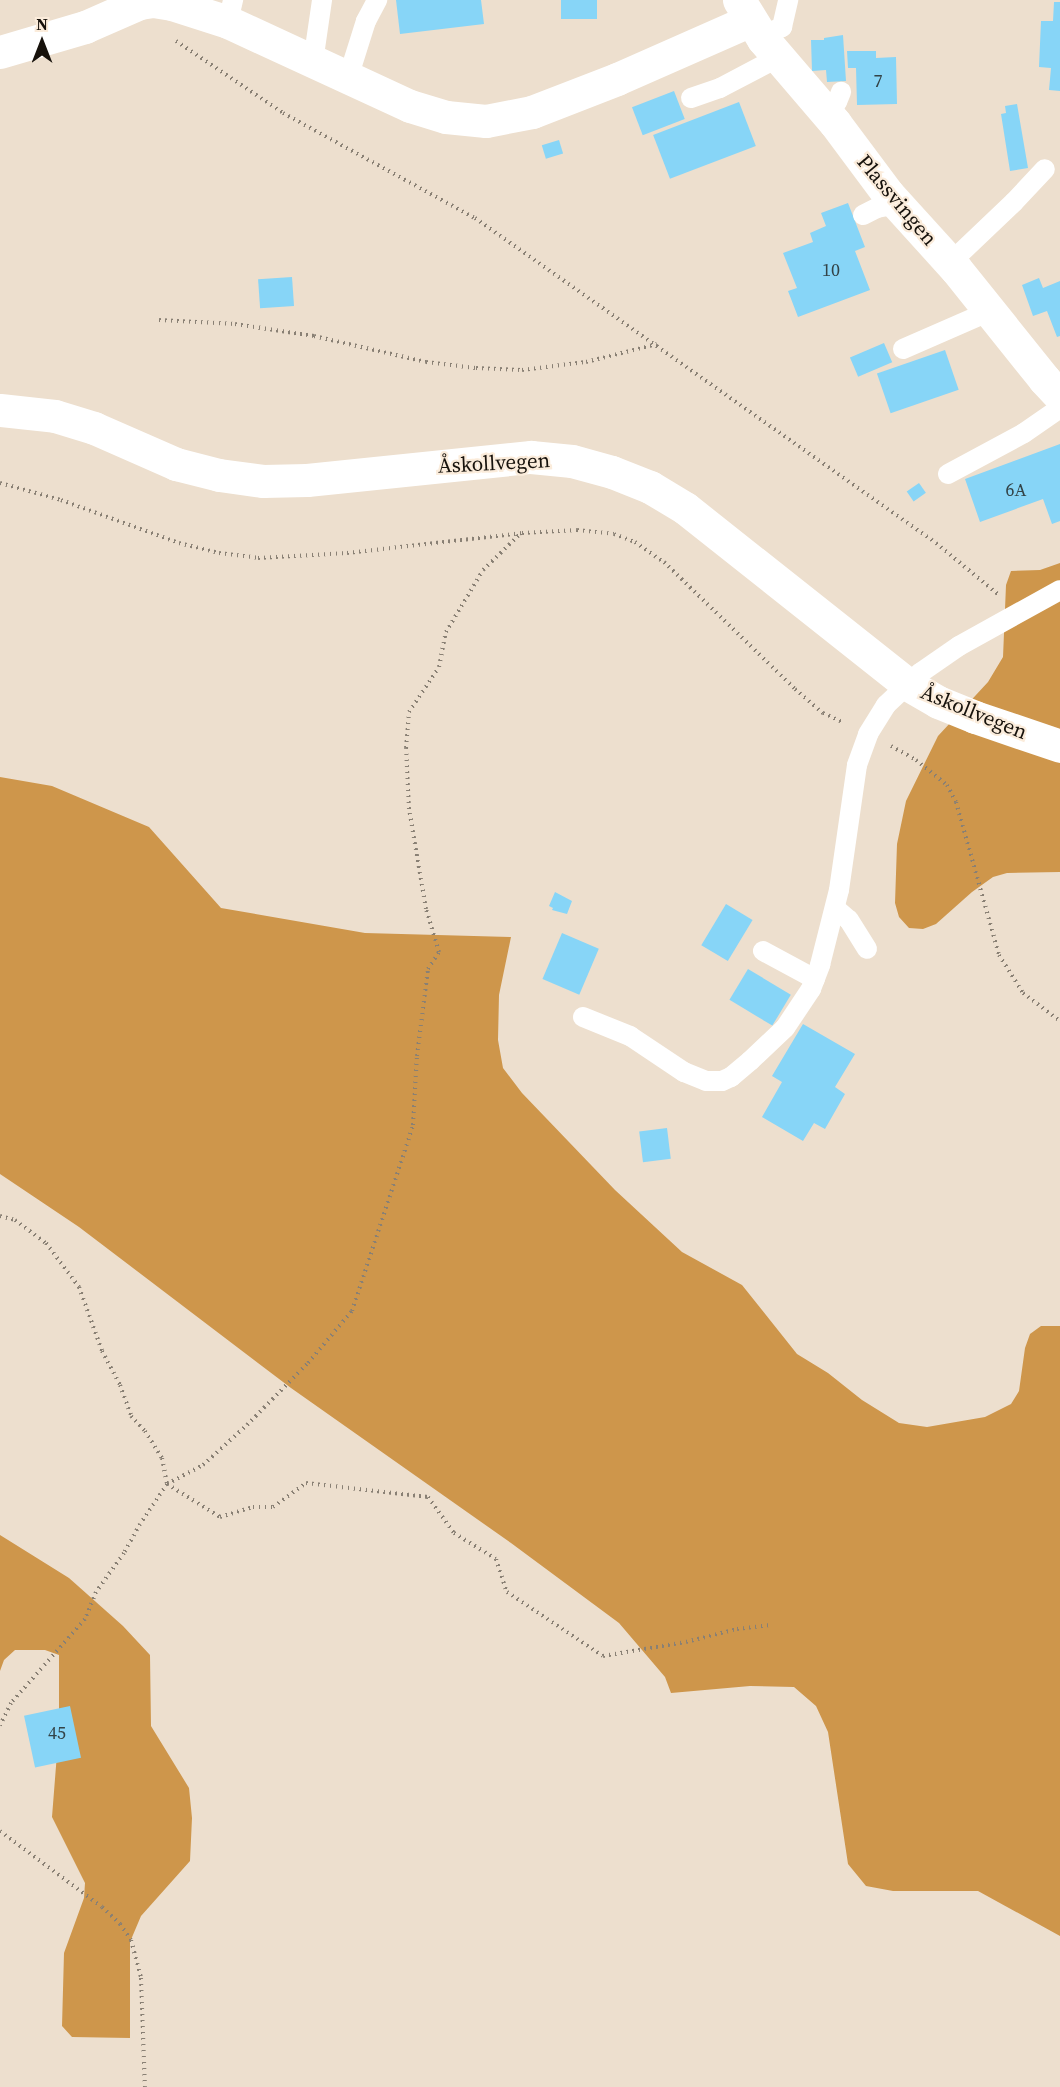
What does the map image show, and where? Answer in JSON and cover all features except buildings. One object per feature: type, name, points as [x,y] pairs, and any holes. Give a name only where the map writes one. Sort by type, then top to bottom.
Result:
[{"type":"street","points":[[0,52],[85,27],[123,10],[153,1],[230,11],[313,62],[410,106],[446,117],[486,121],[532,112],[758,28]]},
{"type":"street","name":"Plassvingen","points":[[758,28],[832,101],[897,204],[951,262],[1044,380],[1060,396]]},
{"type":"street","name":"Åskollvegen","points":[[0,410],[55,416],[94,428],[176,464],[219,475],[263,481],[307,480],[531,457],[572,461],[612,472],[650,487],[685,508],[907,684],[938,702],[966,714],[1060,746]]},
{"type":"lane","points":[[313,62],[322,0]]},
{"type":"lane","points":[[348,78],[366,21],[377,0]]},
{"type":"lane","points":[[691,98],[720,88],[758,28],[782,27],[788,0]]},
{"type":"lane","points":[[951,262],[1045,169]]},
{"type":"lane","points":[[863,215],[877,208],[897,204]]},
{"type":"lane","points":[[903,349],[990,311]]},
{"type":"lane","points":[[948,474],[1008,443],[1060,408]]},
{"type":"lane","points":[[583,1017],[630,1036],[684,1072],[706,1081],[722,1080],[750,1061],[785,1028],[798,1012],[815,979],[835,908],[857,765],[868,734],[886,705],[907,684],[959,646],[1018,611],[1060,590]]},
{"type":"lane","points":[[835,908],[849,920],[867,948]]},
{"type":"lane","points":[[763,951],[815,979]]},
{"type":"path","points":[[169,37],[283,113],[475,218],[657,344],[936,543],[1018,611]]},
{"type":"path","points":[[159,320],[235,324],[314,336],[426,362],[476,368],[522,370],[586,362],[657,344]]},
{"type":"path","points":[[0,483],[61,500],[179,543],[219,553],[258,558],[347,553],[522,533],[577,530],[614,534],[635,542],[664,562],[823,713],[916,760],[947,785],[956,802],[999,955],[1023,993],[1060,1021]]},
{"type":"path","points":[[0,1726],[11,1703],[84,1619],[96,1592],[168,1484],[203,1465],[247,1425],[308,1363],[352,1311],[413,1125],[417,1056],[428,969],[439,952],[426,909],[409,809],[406,748],[409,712],[439,668],[446,632],[483,570],[522,533]]},
{"type":"path","points":[[0,1215],[15,1220],[46,1243],[79,1287],[102,1351],[120,1385],[130,1416],[145,1431],[162,1458],[168,1484],[220,1517],[253,1507],[273,1507],[306,1484],[428,1497],[454,1533],[496,1559],[507,1592],[603,1656],[686,1642],[737,1629],[772,1625]]},
{"type":"path","points":[[0,1831],[102,1907],[120,1924],[131,1940],[141,1978],[145,2087]]},
{"type":"shaded area","points":[[1060,563],[1060,872],[1007,873],[993,877],[936,924],[923,929],[909,928],[899,917],[895,903],[897,844],[906,801],[938,736],[988,682],[1003,657],[1006,585],[1011,571],[1040,570]]},
{"type":"shaded area","points":[[0,777],[52,786],[149,827],[221,908],[365,933],[511,937],[499,995],[498,1040],[503,1068],[522,1093],[615,1190],[682,1252],[742,1285],[797,1354],[899,1423],[927,1427],[985,1417],[1011,1404],[1019,1391],[1025,1348],[1030,1334],[1041,1326],[1060,1326],[1060,1936],[978,1891],[893,1891],[866,1886],[848,1864],[828,1732],[816,1706],[794,1687],[750,1686],[671,1693],[665,1677],[619,1623],[511,1543],[291,1388],[79,1227],[0,1174]]},
{"type":"shaded area","points":[[0,1535],[69,1578],[123,1626],[150,1655],[151,1726],[189,1788],[192,1818],[190,1861],[141,1916],[130,1942],[130,2038],[72,2037],[62,2026],[64,1953],[84,1898],[85,1883],[52,1817],[59,1728],[59,1655],[45,1650],[15,1650],[4,1660],[0,1671]]}]
